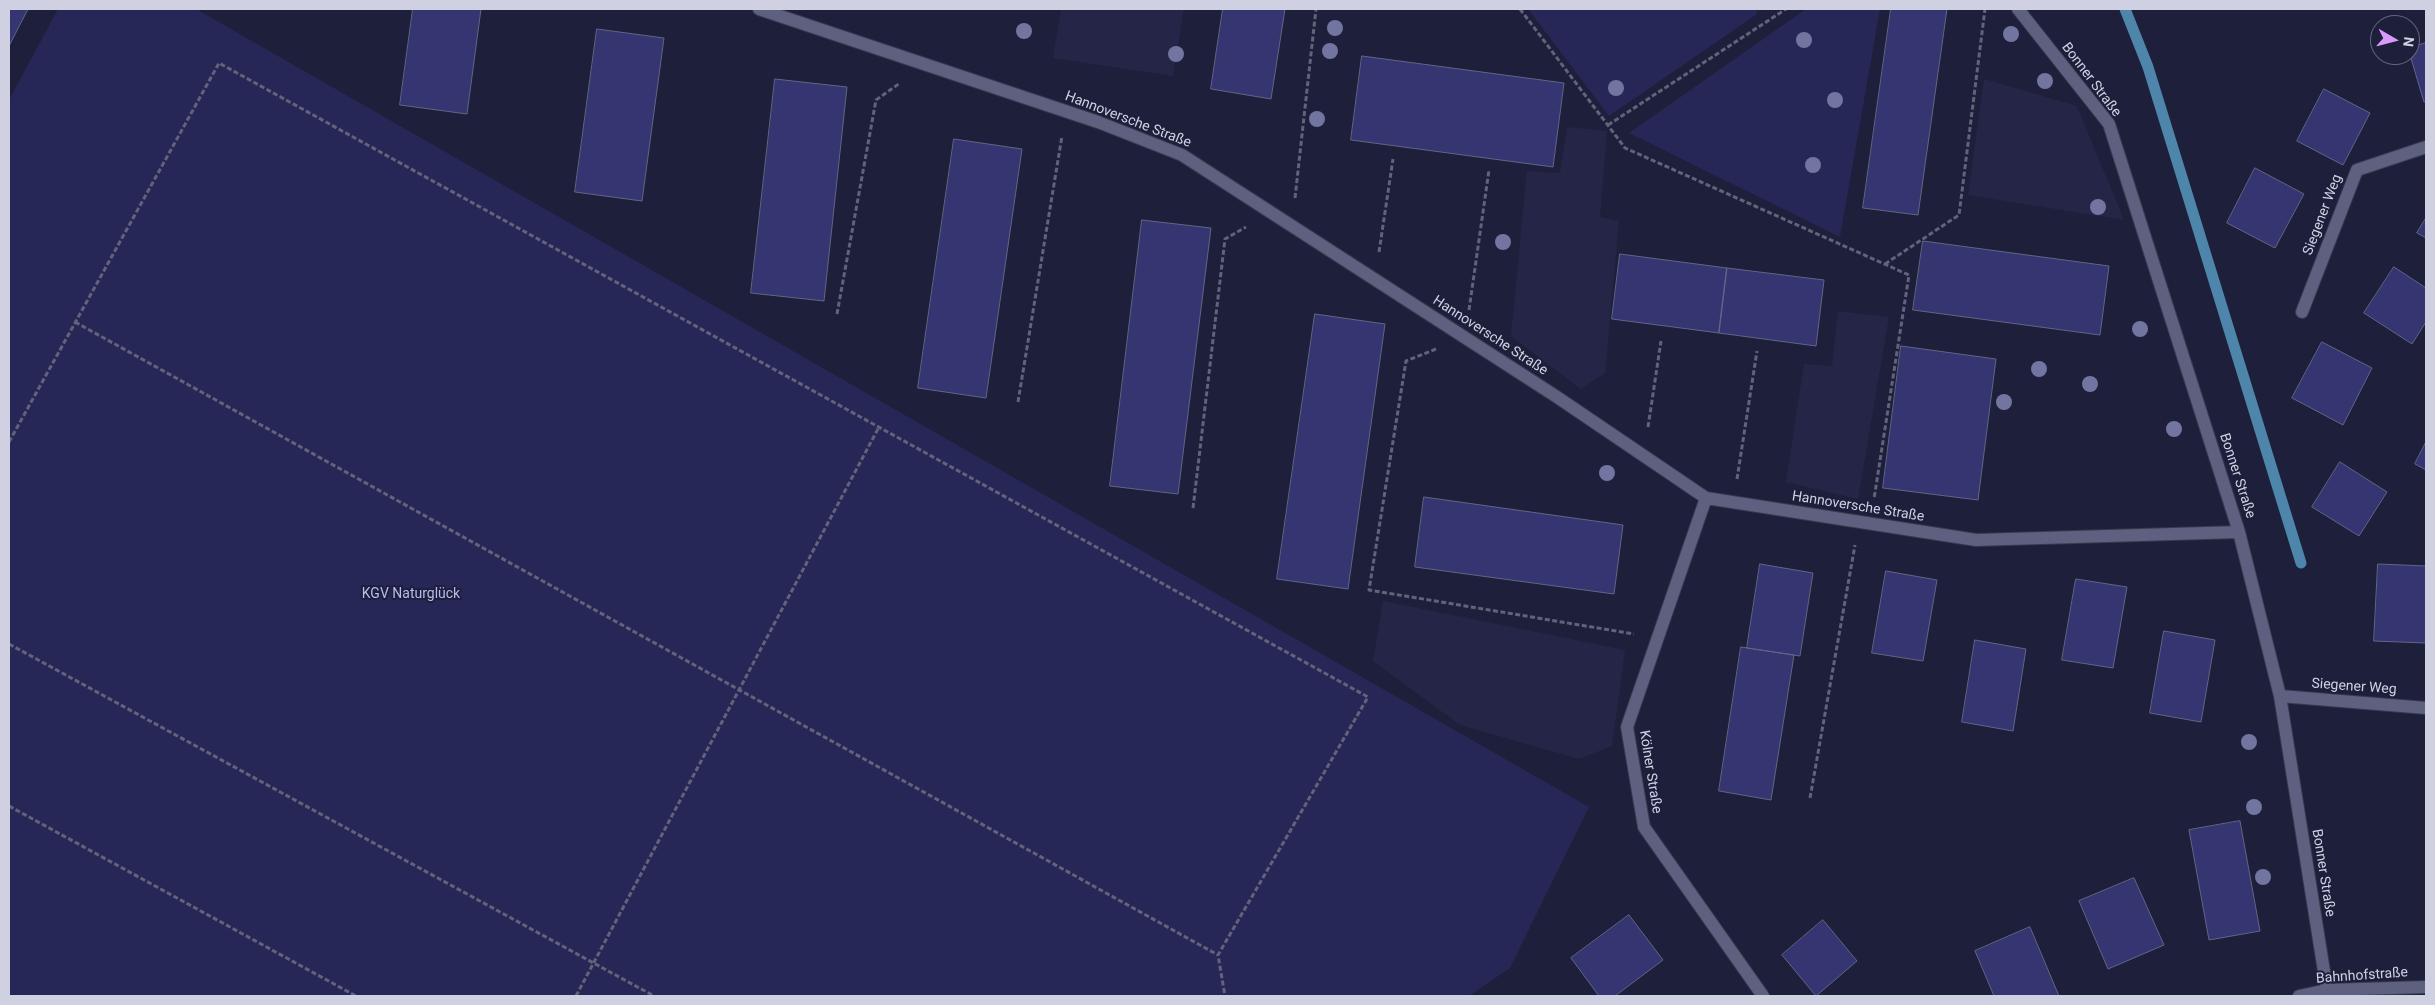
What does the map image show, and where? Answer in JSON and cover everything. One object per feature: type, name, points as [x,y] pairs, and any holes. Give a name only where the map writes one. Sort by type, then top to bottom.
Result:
[{"type":"street","name":"Hannoversche Straße","points":[[759,9],[1066,111],[1182,155],[1465,337],[1706,498],[1976,540],[2239,532]]},
{"type":"street","name":"Bonner Straße","points":[[2018,9],[2109,124],[2239,532],[2280,696],[2327,990]]},
{"type":"street","name":"Siegener Weg","points":[[2302,312],[2356,170],[2426,146]]},
{"type":"street","name":"Kölner Straße","points":[[1706,498],[1627,727],[1644,827],[1763,996]]},
{"type":"street","name":"Siegener Weg","points":[[2280,696],[2426,708]]},
{"type":"street","name":"Bahnhofstraße","points":[[2299,996],[2327,990],[2426,987]]},
{"type":"path","points":[[1292,226],[1316,9]]},
{"type":"path","points":[[1520,9],[1626,148],[1908,275],[1864,524],[1810,798]]},
{"type":"path","points":[[1608,125],[1786,9]]},
{"type":"path","points":[[1885,264],[1959,215],[1985,9]]},
{"type":"path","points":[[9,442],[219,63],[1368,697],[1218,955],[1225,996]]},
{"type":"path","points":[[837,314],[876,100],[928,66]]},
{"type":"path","points":[[1018,402],[1066,111]]},
{"type":"path","points":[[1376,280],[1393,159]]},
{"type":"path","points":[[1489,170],[1465,337],[1406,361],[1369,590],[1659,638]]},
{"type":"path","points":[[1192,508],[1226,239],[1270,212]]},
{"type":"path","points":[[75,322],[1218,955]]},
{"type":"path","points":[[1643,455],[1661,342]]},
{"type":"path","points":[[1733,502],[1756,351]]},
{"type":"path","points":[[576,996],[741,691],[879,427]]},
{"type":"path","points":[[9,644],[654,996]]},
{"type":"path","points":[[9,806],[356,996]]},
{"type":"shaded area","points":[[1061,9],[1184,9],[1173,76],[1053,58]]},
{"type":"shaded area","points":[[1984,79],[2077,106],[2124,220],[1968,195]]},
{"type":"shaded area","points":[[1567,127],[1607,131],[1600,217],[1619,221],[1605,373],[1581,389],[1511,336],[1527,171],[1560,173]]},
{"type":"shaded area","points":[[1838,311],[1889,317],[1858,499],[1786,482],[1804,364],[1832,366]]},
{"type":"shaded area","points":[[1383,601],[1625,650],[1612,746],[1579,759],[1460,725],[1373,661]]},
{"type":"green space","name":"KGV Naturglück","points":[[58,9],[196,9],[1589,807],[1510,968],[1469,996],[9,996],[9,100]]},
{"type":"green space","points":[[1528,9],[1756,9],[1757,14],[1609,116]]},
{"type":"green space","points":[[1806,9],[1880,9],[1840,237],[1629,133]]},
{"type":"building","points":[[9,9],[28,9],[9,46]]},
{"type":"building","points":[[413,9],[481,9],[467,114],[400,105]]},
{"type":"building","points":[[1223,9],[1285,9],[1271,99],[1211,89]]},
{"type":"building","points":[[1891,9],[1947,9],[1918,215],[1863,208]]},
{"type":"building","points":[[597,29],[664,38],[642,201],[575,192]]},
{"type":"building","points":[[2426,43],[2426,101],[2424,102],[2413,65],[2420,65],[2420,45]]},
{"type":"building","points":[[1362,56],[1564,83],[1553,167],[1351,140]]},
{"type":"building","points":[[775,79],[847,87],[824,301],[751,293]]},
{"type":"building","points":[[2324,89],[2370,113],[2343,165],[2297,141]]},
{"type":"building","points":[[954,139],[1022,149],[986,398],[918,388]]},
{"type":"building","points":[[2255,168],[2304,194],[2275,248],[2227,223]]},
{"type":"building","points":[[2426,218],[2426,238],[2417,233]]},
{"type":"building","points":[[1142,220],[1211,228],[1178,494],[1110,486]]},
{"type":"building","points":[[1923,241],[2109,266],[2100,335],[1913,310]]},
{"type":"building","points":[[1620,254],[1727,268],[1719,333],[1612,319]]},
{"type":"building","points":[[2394,267],[2426,288],[2426,322],[2412,344],[2364,313]]},
{"type":"building","points":[[1727,268],[1824,280],[1816,346],[1719,333]]},
{"type":"building","points":[[1315,314],[1385,324],[1348,589],[1277,579]]},
{"type":"building","points":[[2322,342],[2372,368],[2343,425],[2292,398]]},
{"type":"building","points":[[1901,346],[1996,359],[1978,500],[1883,488]]},
{"type":"building","points":[[2426,442],[2426,470],[2415,464]]},
{"type":"building","points":[[2340,462],[2387,492],[2359,536],[2312,507]]},
{"type":"building","points":[[1424,497],[1623,525],[1614,594],[1415,567]]},
{"type":"building","points":[[1760,564],[1813,573],[1800,656],[1747,648]]},
{"type":"building","points":[[2378,564],[2426,566],[2426,643],[2374,641]]},
{"type":"building","points":[[1886,571],[1937,580],[1923,661],[1872,653]]},
{"type":"building","points":[[2076,579],[2127,587],[2113,668],[2062,660]]},
{"type":"building","points":[[2164,631],[2215,640],[2201,722],[2150,713]]},
{"type":"building","points":[[1975,640],[2026,649],[2013,731],[1962,722]]},
{"type":"building","points":[[1741,647],[1794,655],[1771,800],[1719,791]]},
{"type":"building","points":[[2240,821],[2260,931],[2209,940],[2189,830]]},
{"type":"building","points":[[2134,878],[2164,945],[2108,969],[2079,901]]},
{"type":"building","points":[[1629,915],[1663,960],[1615,996],[1599,996],[1571,958]]},
{"type":"building","points":[[1823,920],[1857,961],[1816,996],[1782,955]]},
{"type":"building","points":[[2030,927],[2059,996],[1994,996],[1975,951]]},
{"type":"waterway","points":[[2125,9],[2148,67],[2301,563]]}]
